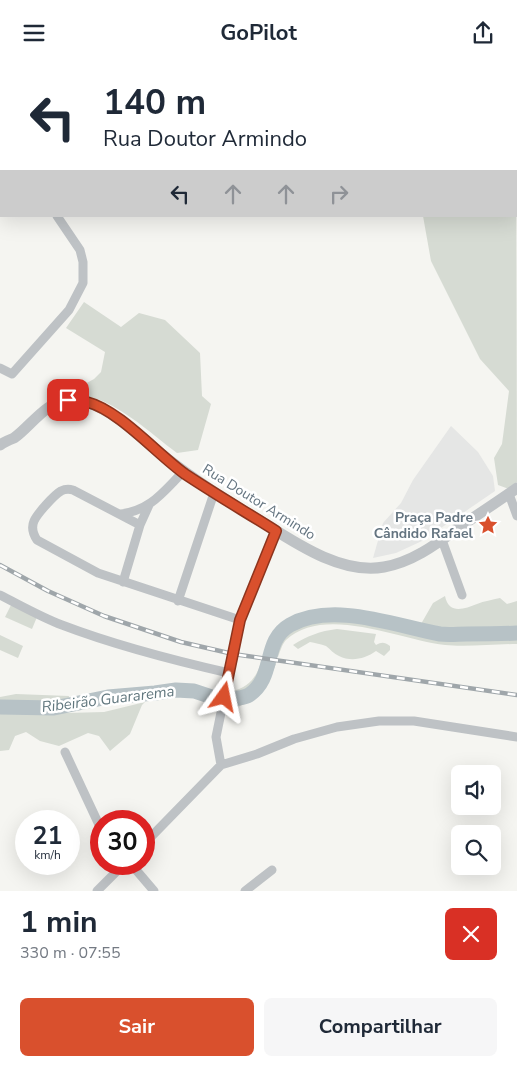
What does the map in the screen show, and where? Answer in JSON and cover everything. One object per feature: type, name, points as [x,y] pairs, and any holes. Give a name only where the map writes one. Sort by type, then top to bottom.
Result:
[{"type":"street","points":[[0,368],[12,374],[69,310],[83,283],[83,262],[80,251],[58,217]]},
{"type":"street","name":"Rua Doutor Armindo","points":[[0,445],[13,438],[48,408],[56,404],[68,400],[88,402],[124,423],[183,472],[276,531],[312,552],[352,566],[370,568],[384,567],[417,556],[513,491]]},
{"type":"street","points":[[121,513],[130,513],[149,505],[183,472]]},
{"type":"street","points":[[140,525],[121,513],[73,489],[67,489],[57,494],[38,514],[32,527],[33,534],[37,540],[82,565],[123,582],[240,620]]},
{"type":"street","points":[[513,491],[517,516]]},
{"type":"street","points":[[178,601],[214,493]]},
{"type":"street","points":[[123,582],[140,525],[149,505]]},
{"type":"street","points":[[221,765],[216,737],[240,620],[276,531]]},
{"type":"street","points":[[442,540],[462,595]]},
{"type":"street","points":[[0,595],[61,625],[115,644],[229,673]]},
{"type":"street","points":[[155,833],[221,765],[257,754],[294,739],[337,727],[379,721],[414,721],[517,737]]},
{"type":"street","points":[[64,752],[92,810]]},
{"type":"street","points":[[245,891],[272,869]]},
{"type":"street","points":[[97,891],[112,875]]},
{"type":"street","points":[[140,875],[154,891]]},
{"type":"shaded area","points":[[423,217],[516,217],[517,482],[509,489],[498,485],[494,458],[502,444],[509,391],[480,359],[431,261]]},
{"type":"shaded area","points":[[84,302],[121,327],[139,313],[165,320],[200,353],[202,396],[211,404],[198,450],[177,453],[119,409],[106,403],[80,395],[61,397],[94,379],[101,372],[105,352],[66,328]]},
{"type":"shaded area","points":[[451,426],[478,452],[493,476],[495,491],[422,541],[396,553],[373,558],[383,523],[401,503],[413,480]]},
{"type":"shaded area","points":[[445,596],[450,606],[458,609],[500,598],[507,604],[517,601],[517,644],[445,645],[341,624],[321,625],[302,630],[286,640],[278,657],[263,655],[280,628],[290,620],[306,614],[335,610],[364,612],[421,624],[433,603]]},
{"type":"shaded area","points":[[11,605],[37,617],[32,629],[5,617]]},
{"type":"shaded area","points":[[337,629],[376,634],[374,642],[376,645],[385,643],[390,646],[390,650],[384,656],[376,651],[363,658],[348,659],[339,656],[326,646],[310,642],[298,649],[293,645],[314,634]]},
{"type":"shaded area","points":[[0,635],[23,646],[18,658],[0,650]]},
{"type":"shaded area","points":[[261,662],[276,664],[262,689],[251,700],[225,712],[232,691],[238,690],[251,681]]},
{"type":"shaded area","points":[[16,694],[69,696],[67,713],[104,712],[145,702],[130,734],[110,751],[99,736],[88,733],[59,746],[40,741],[26,732],[15,736],[9,750],[0,751],[0,697]]},
{"type":"waterway","name":"Ribeirão Guararema","points":[[231,700],[247,696],[257,687],[263,679],[272,649],[281,632],[290,625],[307,618],[325,615],[365,617],[443,634],[517,633]]},
{"type":"waterway","name":"Ribeirão Guararema","points":[[0,707],[54,708],[108,697],[176,690],[194,691],[215,698]]},
{"type":"railway","points":[[0,565],[48,591],[104,616],[181,642],[233,654],[517,695]]},
{"type":"place","name":"Praça Padre Cândido Rafael","points":[[488,525]]},
{"type":"route","points":[[68,400],[88,402],[109,413],[124,423],[183,472],[276,531],[240,620],[224,697]]}]
